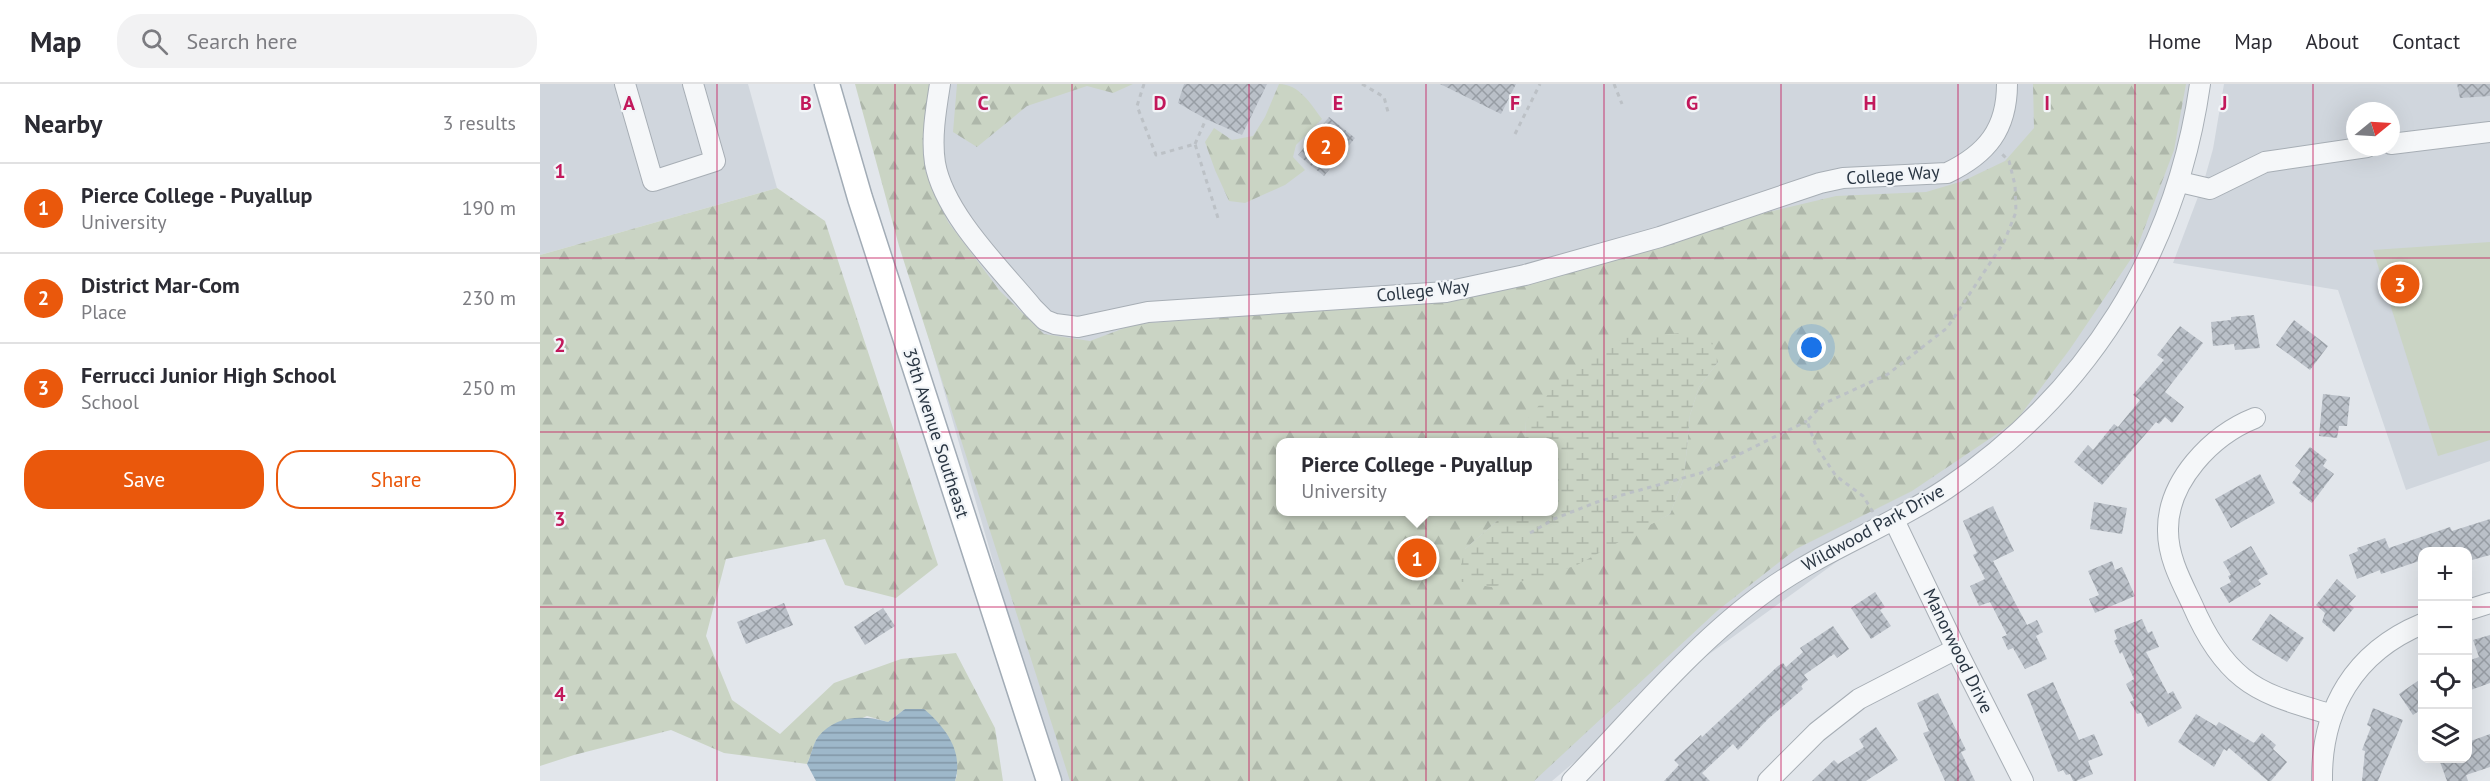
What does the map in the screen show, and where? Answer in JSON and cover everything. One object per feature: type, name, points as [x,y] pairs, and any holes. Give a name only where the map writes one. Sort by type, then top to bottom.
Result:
[{"type":"main road","name":"39th Avenue Southeast","points":[[827,84],[860,198],[1049,781]]},
{"type":"street","points":[[625,84],[653,181],[715,161],[693,84]]},
{"type":"street","name":"College Way","points":[[940,84],[934,145],[935,162],[939,177],[956,214],[1033,308],[1045,320],[1066,327],[1093,325],[1148,312],[1446,292],[1525,275],[1668,234],[1803,188],[1844,178],[1947,172],[1961,166],[1990,141],[2002,122],[2007,84]]},
{"type":"street","name":"Wildwood Park Drive","points":[[1572,781],[1701,646],[1737,614],[1794,573],[1849,541],[1888,523],[1979,464],[2023,427],[2066,386],[2125,303],[2146,263],[2180,182],[2194,123],[2200,84]]},
{"type":"street","points":[[2400,143],[2490,132]]},
{"type":"street","points":[[2180,182],[2210,189],[2265,162],[2346,150]]},
{"type":"street","points":[[2255,418],[2220,436],[2193,466],[2180,486],[2169,516],[2168,530],[2172,558],[2210,641],[2230,666],[2245,680],[2267,693],[2332,715]]},
{"type":"street","name":"Manorwood Drive","points":[[1888,523],[1956,649],[2023,781]]},
{"type":"street","points":[[2472,609],[2490,603]]},
{"type":"street","points":[[2322,781],[2326,736],[2332,715],[2352,676],[2362,663],[2385,644],[2418,626]]},
{"type":"street","points":[[1768,781],[1817,732],[1859,699],[1956,649]]},
{"type":"path","points":[[1144,84],[1137,106],[1156,155],[1195,144]]},
{"type":"path","points":[[1362,84],[1384,96],[1388,112]]},
{"type":"path","points":[[1515,134],[1540,84]]},
{"type":"path","points":[[1614,84],[1622,104]]},
{"type":"path","points":[[1206,119],[1195,144],[1218,219]]},
{"type":"path","points":[[1530,532],[1554,519],[1598,502],[1701,473],[1807,420],[1823,404],[1888,375],[1947,328],[2004,242],[2016,212],[2015,185],[2009,161],[1990,141]]},
{"type":"path","points":[[1807,420],[1816,446],[1836,476],[1863,496],[1888,523]]},
{"type":"shaded area","points":[[540,84],[748,84],[777,188],[540,255]]},
{"type":"shaded area","points":[[856,84],[2193,84],[2194,123],[2147,263],[2023,427],[1661,689],[1552,781],[1056,781]]},
{"type":"shaded area","points":[[2224,84],[2490,84],[2490,461],[2406,490],[2338,290],[2173,263],[2204,181],[2213,149]]},
{"type":"green space","points":[[855,84],[929,84],[925,170],[948,222],[1000,291],[1044,334],[1090,341],[1135,324],[1442,302],[1497,292],[1760,214],[1836,196],[1926,192],[1963,181],[2005,161],[2034,128],[2033,84],[2186,84],[2174,150],[2135,253],[2070,349],[2016,421],[1912,491],[1796,549],[1717,611],[1534,781],[1070,781],[899,246]]},
{"type":"green space","points":[[957,84],[1133,84],[1113,93],[1087,86],[1027,106],[977,147],[953,132]]},
{"type":"green space","points":[[1279,84],[1293,87],[1298,91],[1309,101],[1322,119],[1296,145],[1293,157],[1305,170],[1285,185],[1245,203],[1229,201],[1205,142],[1214,128],[1232,140],[1253,136],[1265,117]]},
{"type":"green space","points":[[777,188],[825,221],[938,565],[896,598],[845,585],[825,539],[726,559],[706,636],[732,700],[780,734],[834,683],[901,659],[956,653],[995,728],[1003,781],[955,781],[957,775],[905,709],[888,722],[867,716],[817,738],[807,764],[724,753],[671,730],[540,766],[540,255]]},
{"type":"green space","points":[[2490,242],[2490,440],[2438,456],[2373,250]]},
{"type":"green space","points":[[1679,333],[1711,338],[1718,362],[1699,387],[1690,415],[1684,478],[1670,514],[1577,565],[1539,578],[1491,587],[1457,581],[1465,549],[1500,516],[1558,516],[1558,438],[1525,438],[1526,421],[1568,370],[1624,338]]},
{"type":"water","points":[[905,709],[924,709],[951,740],[957,760],[955,781],[816,781],[807,764],[816,740],[825,730],[833,724],[850,719],[869,718],[888,722]]},
{"type":"building","points":[[1184,84],[1267,84],[1242,135],[1178,103]]},
{"type":"building","points":[[1440,84],[1516,84],[1501,114]]},
{"type":"building","points":[[2457,84],[2490,84],[2490,96],[2460,98]]},
{"type":"building","points":[[1329,117],[1355,138],[1324,176],[1298,155]]},
{"type":"building","points":[[2254,315],[2260,348],[2235,350],[2234,344],[2213,346],[2211,322]]},
{"type":"building","points":[[2294,320],[2328,346],[2310,370],[2276,345]]},
{"type":"building","points":[[2180,326],[2203,343],[2165,392],[2184,407],[2172,423],[2165,417],[2159,424],[2156,422],[2102,485],[2074,462],[2088,445],[2093,450],[2114,424],[2118,427],[2140,400],[2133,395],[2164,360],[2157,355]]},
{"type":"building","points":[[2323,394],[2350,397],[2347,426],[2339,426],[2337,438],[2319,436]]},
{"type":"building","points":[[2310,447],[2327,460],[2323,466],[2334,474],[2312,503],[2299,493],[2301,490],[2292,483],[2301,471],[2295,466]]},
{"type":"building","points":[[2260,474],[2275,503],[2231,528],[2215,499]]},
{"type":"building","points":[[2094,502],[2127,508],[2122,534],[2090,529]]},
{"type":"building","points":[[1993,506],[2014,551],[1993,561],[2027,625],[2037,620],[2043,632],[2036,636],[2047,659],[2025,669],[2013,648],[2008,650],[2002,637],[2007,635],[1990,602],[1979,606],[1970,586],[1985,579],[1973,555],[1977,553],[1963,521]]},
{"type":"building","points":[[2490,519],[2490,555],[2472,560],[2472,547],[2418,547],[2418,561],[2381,574],[2380,570],[2357,579],[2349,555],[2358,551],[2357,548],[2385,538],[2389,548],[2450,527],[2452,531]]},
{"type":"building","points":[[2251,546],[2268,574],[2258,580],[2261,584],[2229,603],[2220,588],[2231,582],[2228,576],[2231,575],[2223,562]]},
{"type":"building","points":[[2112,561],[2115,570],[2122,567],[2135,596],[2095,613],[2089,599],[2099,595],[2088,571]]},
{"type":"building","points":[[2337,579],[2356,596],[2349,604],[2354,608],[2334,632],[2322,622],[2325,613],[2316,605]]},
{"type":"building","points":[[1875,592],[1885,607],[1880,610],[1891,626],[1871,639],[1851,608]]},
{"type":"building","points":[[784,603],[793,625],[746,644],[737,622]]},
{"type":"building","points":[[883,608],[895,626],[865,645],[854,627]]},
{"type":"building","points":[[2270,614],[2304,638],[2287,662],[2252,640]]},
{"type":"building","points":[[2142,619],[2148,633],[2152,631],[2159,647],[2146,652],[2168,694],[2173,691],[2182,708],[2148,727],[2141,713],[2137,714],[2130,702],[2134,700],[2126,684],[2134,679],[2122,652],[2120,654],[2114,641],[2117,639],[2114,630]]},
{"type":"building","points":[[1833,626],[1849,649],[1837,658],[1834,654],[1804,675],[1808,680],[1801,686],[1803,689],[1768,719],[1738,750],[1733,744],[1702,773],[1710,781],[1664,781],[1679,765],[1674,760],[1701,735],[1702,737],[1778,666],[1783,663],[1786,667],[1803,652],[1800,648]]},
{"type":"building","points":[[2490,635],[2490,683],[2472,690],[2472,660],[2479,657],[2473,640]]},
{"type":"building","points":[[2418,681],[2418,712],[2413,715],[2399,694]]},
{"type":"building","points":[[2053,682],[2079,740],[2094,734],[2103,755],[2088,761],[2093,774],[2076,781],[2073,781],[2070,774],[2066,775],[2063,770],[2058,772],[2027,694]]},
{"type":"building","points":[[1938,693],[1966,750],[1961,752],[1975,781],[1945,781],[1923,733],[1929,731],[1917,703]]},
{"type":"building","points":[[2373,708],[2403,720],[2378,781],[2362,781],[2365,751],[2362,750],[2371,727],[2367,725]]},
{"type":"building","points":[[2196,714],[2216,726],[2219,722],[2254,743],[2262,733],[2276,745],[2273,749],[2287,762],[2271,781],[2268,781],[2229,748],[2227,751],[2224,749],[2214,767],[2178,742]]},
{"type":"building","points":[[1876,727],[1898,760],[1866,781],[1812,781],[1834,760],[1838,764],[1864,747],[1859,739]]},
{"type":"building","points":[[2490,734],[2490,767],[2466,775],[2468,781],[2447,781],[2440,763],[2472,763],[2472,741]]},
{"type":"place","name":"District Mar-Com","points":[[1326,146]]},
{"type":"place","name":"Ferrucci Junior High School","points":[[2400,284]]},
{"type":"place","name":"Pierce College - Puyallup","points":[[1417,558]]}]
